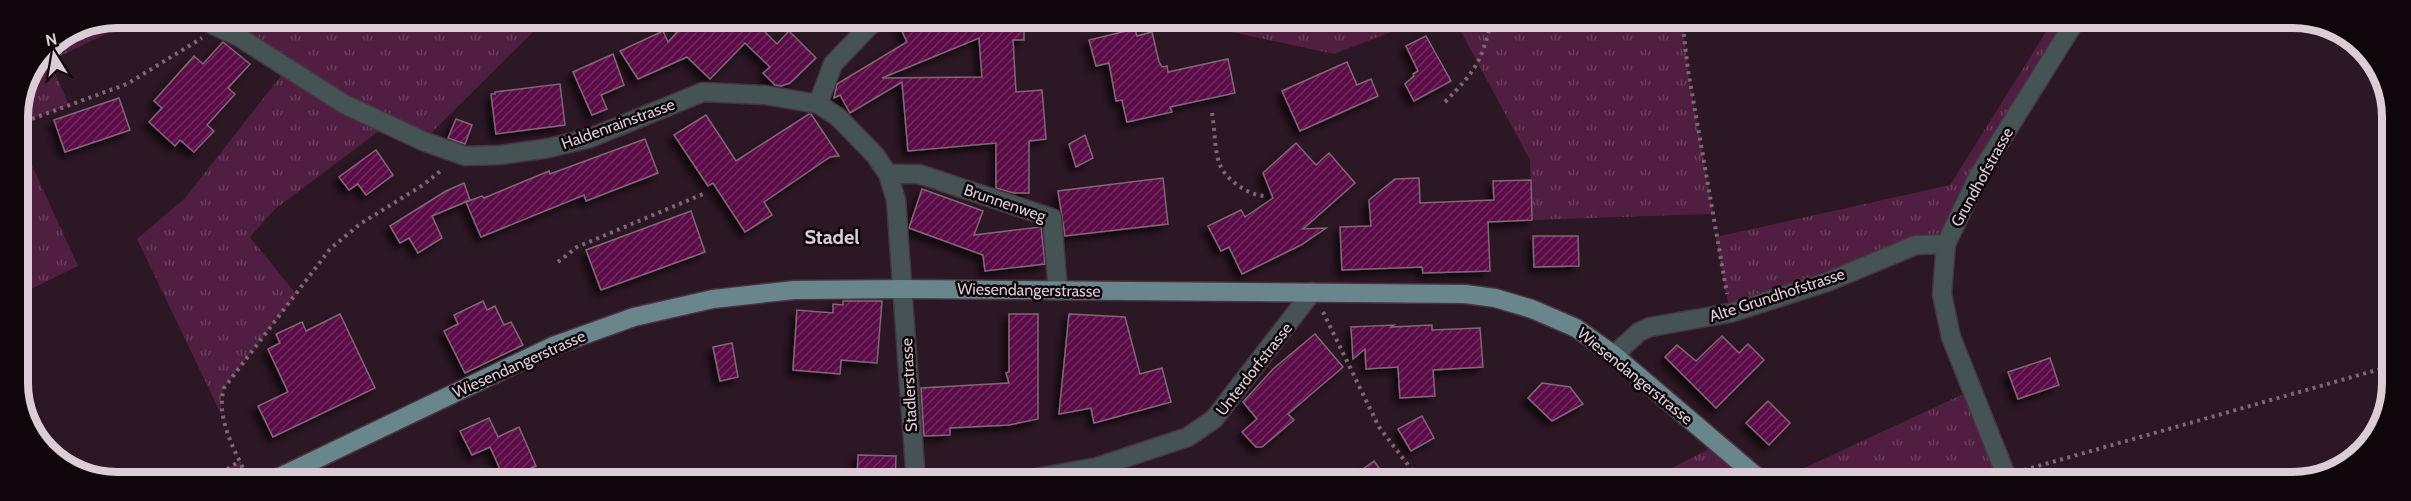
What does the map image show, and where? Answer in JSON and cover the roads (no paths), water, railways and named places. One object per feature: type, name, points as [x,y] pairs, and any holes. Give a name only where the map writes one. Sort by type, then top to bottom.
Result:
[{"type":"main road","name":"Wiesendangerstrasse","points":[[290,472],[553,345],[634,317],[713,299],[794,290],[903,289],[1465,294],[1496,298],[1555,317],[1576,328],[1614,356],[1751,472]]},
{"type":"street","name":"Haldenrainstrasse","points":[[220,28],[240,37],[344,104],[442,149],[465,156],[501,155],[549,148],[590,138],[703,92],[765,95],[818,104],[838,117],[875,155],[888,174],[896,200],[903,289]]},
{"type":"street","points":[[818,104],[833,64],[867,28]]},
{"type":"street","name":"Grundhofstrasse","points":[[2004,472],[1951,337],[1942,294],[1946,243],[1979,175],[2071,28]]},
{"type":"street","name":"Brunnenweg","points":[[888,174],[919,174],[1052,218],[1058,291]]},
{"type":"street","name":"Alte Grundhofstrasse","points":[[1614,356],[1639,332],[1650,327],[1730,313],[1827,282],[1916,245],[1946,243]]},
{"type":"street","name":"Stadlerstrasse","points":[[903,289],[915,472]]},
{"type":"street","name":"Unterdorfstrasse","points":[[1069,472],[1097,467],[1188,437],[1214,419],[1312,292]]},
{"type":"district","name":"Stadel","points":[[832,237]]}]
